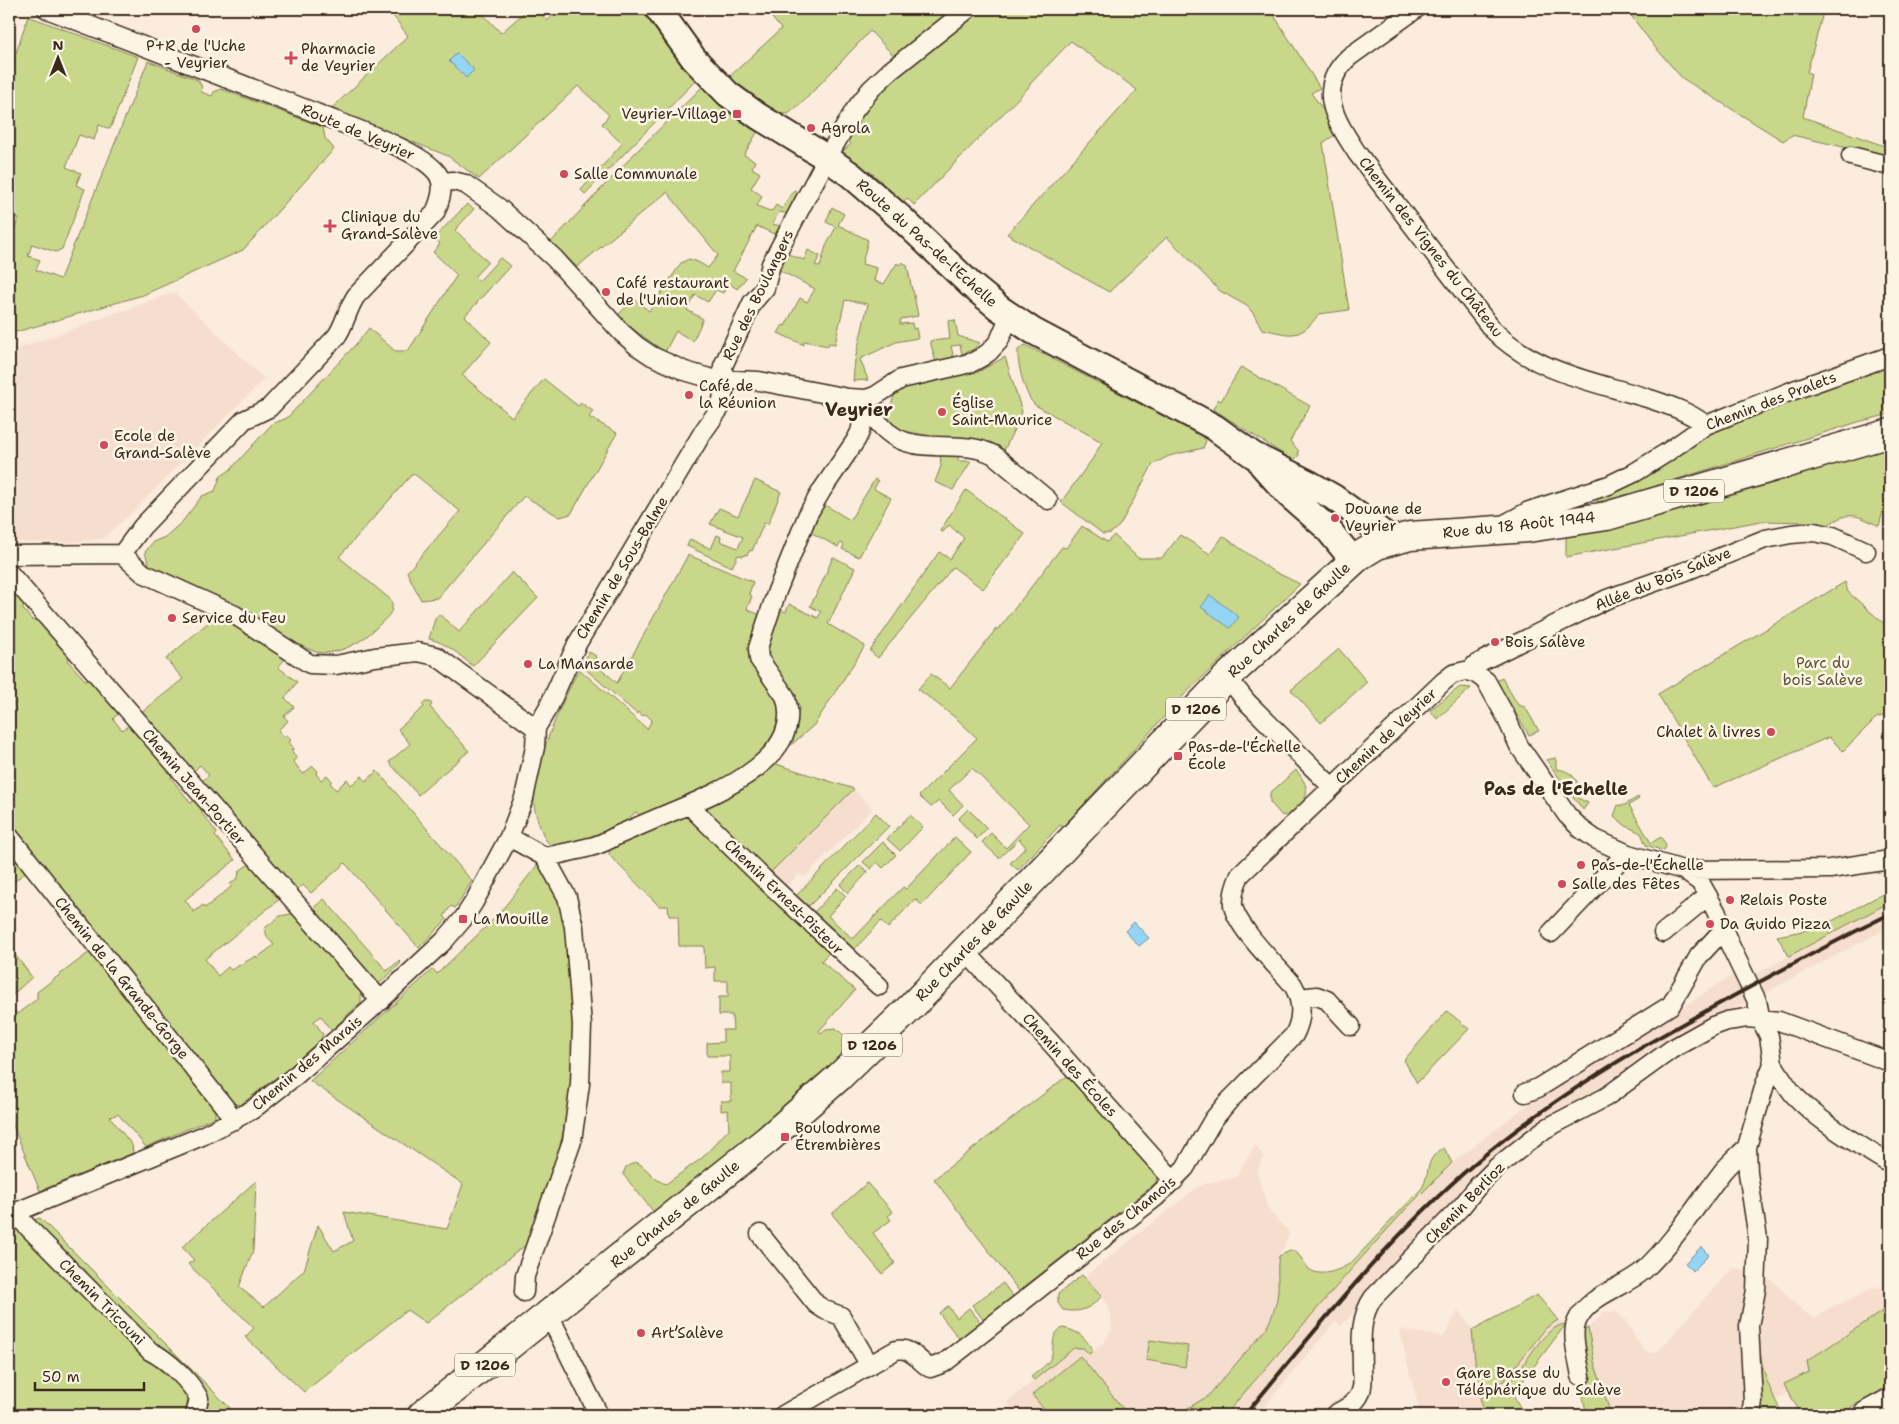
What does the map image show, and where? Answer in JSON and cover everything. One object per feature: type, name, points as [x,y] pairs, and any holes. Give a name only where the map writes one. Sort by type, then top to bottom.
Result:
[{"type":"main road","name":"Route du Pas-de-l'Echelle","points":[[658,9],[694,59],[728,94],[758,116],[851,175],[883,202],[971,285],[1010,315],[1033,331],[1214,427],[1253,455],[1333,497],[1385,542]]},
{"type":"main road","name":"Rue du 18 Août 1944","points":[[1385,542],[1419,535],[1559,524],[1607,516],[1890,433]]},
{"type":"main road","name":"Route du Pas-de-l'Echelle","points":[[1253,455],[1289,495],[1326,527],[1354,560]]},
{"type":"main road","name":"Rue Charles de Gaulle","points":[[549,1315],[800,1112],[913,1005],[1227,677],[1354,560],[1385,542]]},
{"type":"main road","name":"D 1206","points":[[422,1415],[549,1315]]},
{"type":"main road","points":[[1868,1415],[1890,1403]]},
{"type":"street","name":"Route de Veyrier","points":[[47,9],[296,105],[403,149],[426,162],[438,174],[441,182]]},
{"type":"street","name":"Rue des Boulangers","points":[[724,379],[725,360],[752,303],[765,288],[771,264],[854,111],[871,89],[890,71],[968,9]]},
{"type":"street","name":"Chemin des Vignes du Château","points":[[1416,9],[1349,57],[1342,64],[1335,78],[1331,96],[1332,110],[1339,126],[1357,153],[1492,329],[1521,354],[1554,371],[1672,406],[1706,424]]},
{"type":"street","points":[[1851,156],[1890,166]]},
{"type":"street","points":[[122,554],[142,527],[244,420],[268,408],[336,337],[347,311],[356,296],[434,213],[440,199],[441,182],[465,184],[498,207],[554,258],[621,332],[637,346],[652,356],[685,371],[708,378],[759,381],[856,400],[875,396],[901,379],[973,362],[989,352],[999,341],[1010,315]]},
{"type":"street","name":"Chemin des Pralets","points":[[1493,530],[1529,511],[1609,485],[1634,473],[1706,424],[1890,356]]},
{"type":"street","name":"Chemin de Sous-Balme","points":[[508,837],[524,798],[536,747],[536,728],[550,706],[585,628],[703,432],[720,408],[724,379]]},
{"type":"street","points":[[545,857],[591,847],[692,804],[738,782],[753,771],[775,749],[781,740],[787,722],[787,702],[785,696],[759,659],[758,648],[781,582],[808,514],[856,440],[868,417],[875,396]]},
{"type":"street","points":[[856,400],[857,409],[890,434],[911,443],[938,447],[968,447],[994,455],[1048,500]]},
{"type":"street","name":"Allée du Bois Salève","points":[[1470,672],[1484,660],[1607,599],[1766,538],[1803,532],[1821,533],[1846,541],[1866,551]]},
{"type":"street","points":[[9,555],[122,554],[143,573],[235,615],[310,664],[336,665],[407,652],[427,653],[444,659],[536,728]]},
{"type":"street","name":"Chemin Jean-Portier","points":[[9,572],[109,690],[381,1001]]},
{"type":"street","name":"Chemin de Veyrier","points":[[1227,677],[1247,702],[1332,787],[1448,677],[1460,672],[1470,672]]},
{"type":"street","points":[[1470,672],[1486,681],[1506,715],[1520,746],[1567,814],[1586,833],[1618,849],[1683,870],[1700,882],[1757,1000],[1761,1020],[1769,1036],[1773,1064],[1795,1096],[1807,1107],[1828,1124],[1890,1164]]},
{"type":"street","points":[[1332,787],[1240,875],[1233,898],[1239,920],[1293,985],[1299,998],[1317,996],[1327,1000],[1351,1026]]},
{"type":"street","name":"Chemin Ernest-Pisteur","points":[[692,804],[696,812],[763,878],[879,986]]},
{"type":"street","name":"Chemin de la Grande-Gorge","points":[[9,836],[235,1120]]},
{"type":"street","points":[[508,837],[545,857],[567,896],[574,927],[582,1011],[581,1075],[572,1141],[528,1270],[524,1292]]},
{"type":"street","name":"Chemin des Marais","points":[[11,1214],[202,1136],[235,1120],[279,1090],[381,1001],[444,941],[463,919],[474,902],[508,837]]},
{"type":"street","points":[[1552,933],[1617,862],[1618,849]]},
{"type":"street","points":[[1683,870],[1830,869],[1890,860]]},
{"type":"street","points":[[1663,933],[1708,896]]},
{"type":"street","points":[[1525,1093],[1538,1088],[1671,1005],[1699,956],[1724,929]]},
{"type":"street","name":"Chemin des Écoles","points":[[965,951],[1051,1042],[1174,1181]]},
{"type":"street","name":"Rue des Chamois","points":[[869,1364],[890,1352],[901,1349],[911,1352],[930,1368],[944,1363],[1174,1181],[1193,1156],[1213,1120],[1227,1103],[1294,1035],[1301,1013],[1299,998]]},
{"type":"street","name":"Chemin Berlioz","points":[[1334,1415],[1355,1401],[1361,1391],[1362,1328],[1365,1312],[1373,1298],[1497,1167],[1544,1129],[1606,1097],[1696,1034],[1727,1021],[1747,1018],[1790,1024],[1843,1046],[1888,1056]]},
{"type":"street","points":[[1751,1415],[1753,1401],[1749,1326],[1756,1290],[1758,1239],[1749,1180],[1747,1147],[1765,1084],[1773,1064]]},
{"type":"street","points":[[1581,1376],[1575,1336],[1576,1325],[1579,1319],[1602,1295],[1644,1270],[1686,1223],[1724,1170],[1747,1147]]},
{"type":"street","name":"Chemin Tricouni","points":[[11,1214],[150,1350],[158,1354],[193,1389],[199,1398],[194,1415]]},
{"type":"street","points":[[760,1234],[816,1304],[825,1310],[841,1316],[869,1364],[783,1415]]},
{"type":"street","points":[[549,1315],[600,1415]]},
{"type":"shaded area","name":"Ecole de Grand-Salève","points":[[174,292],[264,379],[134,511],[102,539],[66,543],[9,542],[9,352]]},
{"type":"shaded area","points":[[854,789],[872,809],[805,877],[799,874],[783,890],[766,877]]},
{"type":"shaded area","points":[[1890,902],[1890,927],[1763,994],[1754,975]]},
{"type":"shaded area","points":[[1735,972],[1750,1002],[1748,1004],[1742,1004],[1688,1032],[1543,1122],[1462,1192],[1454,1208],[1341,1326],[1335,1322],[1257,1415],[1225,1415],[1355,1265],[1406,1209],[1452,1163],[1544,1092],[1604,1053],[1674,1014],[1731,977],[1730,975]]},
{"type":"shaded area","points":[[1255,1145],[1264,1157],[1257,1171],[1268,1210],[1290,1233],[1279,1256],[1278,1292],[1270,1322],[1213,1390],[1199,1402],[1176,1415],[1015,1415],[1007,1402],[1074,1348],[1083,1348],[1090,1354],[1104,1342],[1111,1330],[1112,1323],[1108,1305],[1085,1276],[1195,1189],[1207,1183],[1236,1177]]},
{"type":"shaded area","points":[[1733,1267],[1772,1280],[1803,1311],[1815,1319],[1830,1308],[1879,1286],[1890,1300],[1881,1311],[1808,1361],[1809,1372],[1785,1384],[1788,1393],[1775,1400],[1768,1388],[1762,1368],[1758,1337],[1761,1403],[1738,1415],[1611,1415],[1594,1361],[1588,1328],[1605,1311],[1618,1313],[1626,1321],[1644,1351],[1652,1353],[1659,1350]]},
{"type":"shaded area","points":[[1537,1295],[1558,1320],[1566,1324],[1513,1394],[1524,1415],[1420,1415],[1399,1329],[1444,1337],[1458,1311],[1473,1330]]},
{"type":"green space","points":[[387,9],[478,9],[501,33],[528,9],[536,9],[547,21],[560,9],[647,9],[698,78],[585,194],[581,190],[622,144],[602,124],[609,115],[578,86],[479,179],[448,156],[331,109],[408,36]]},
{"type":"green space","points":[[765,9],[948,9],[949,11],[946,20],[897,59],[870,31],[803,102],[788,114],[777,114],[749,96],[728,78],[781,29]]},
{"type":"green space","points":[[977,9],[1270,9],[1320,88],[1311,93],[1339,132],[1323,143],[1349,310],[1319,314],[1306,329],[1294,334],[1262,329],[1247,306],[1220,291],[1167,237],[1109,292],[1007,234],[1137,90],[1071,41],[914,205],[907,198],[903,202],[899,201],[881,186],[882,182],[869,171],[866,174],[842,152],[851,144],[847,139],[875,93]]},
{"type":"green space","points":[[1626,9],[1824,9],[1807,72],[1811,74],[1803,117],[1890,148],[1890,158],[1792,135],[1783,141],[1682,78],[1654,46]]},
{"type":"green space","points":[[28,16],[138,57],[110,129],[99,125],[94,140],[79,135],[66,167],[81,173],[76,185],[85,189],[62,249],[56,252],[32,244],[28,256],[40,260],[36,270],[60,279],[148,61],[198,80],[202,87],[201,92],[212,96],[214,92],[221,89],[323,127],[325,138],[334,149],[243,250],[143,295],[9,334],[9,240],[19,218],[9,215],[9,75]]},
{"type":"green space","points":[[703,86],[736,115],[759,129],[744,155],[755,161],[752,168],[760,173],[751,188],[762,196],[757,206],[770,211],[776,205],[782,209],[794,190],[802,194],[790,214],[779,212],[772,224],[785,227],[780,237],[757,226],[733,271],[746,278],[737,289],[729,283],[723,293],[716,290],[708,302],[695,295],[687,310],[703,319],[693,341],[676,331],[665,352],[634,330],[618,315],[634,299],[649,311],[681,263],[689,259],[708,268],[718,255],[667,192],[577,267],[551,242],[635,153]]},
{"type":"green space","points":[[467,204],[474,209],[455,230],[488,262],[474,277],[479,281],[500,258],[510,266],[465,316],[491,342],[462,375],[512,417],[544,379],[578,406],[581,403],[593,411],[589,417],[617,433],[571,514],[560,517],[524,496],[437,598],[421,600],[407,572],[460,511],[413,473],[339,557],[390,599],[392,607],[390,614],[360,641],[346,648],[324,653],[316,652],[296,643],[246,611],[149,565],[145,552],[153,542],[165,537],[182,522],[202,496],[215,491],[220,477],[230,470],[272,424],[287,418],[369,328],[395,351],[408,351],[457,275],[433,252],[440,244],[434,238]]},
{"type":"green space","points":[[832,207],[844,214],[838,225],[868,240],[862,264],[877,268],[874,281],[884,284],[897,263],[899,265],[902,262],[907,265],[913,290],[918,316],[901,319],[900,324],[912,323],[913,329],[916,328],[918,338],[896,342],[860,359],[868,380],[853,381],[855,360],[868,304],[845,300],[835,344],[829,343],[828,346],[804,341],[804,345],[778,333],[783,325],[785,326],[800,298],[807,302],[815,289],[779,270],[788,254],[804,260],[808,250],[820,256],[815,265],[820,267],[826,246],[836,227],[826,222]]},
{"type":"green space","points":[[955,320],[958,336],[980,343],[974,349],[962,354],[960,345],[951,346],[954,359],[936,363],[930,341],[950,339],[948,321]]},
{"type":"green space","points":[[1025,345],[1202,436],[1206,441],[1203,448],[1169,456],[1153,464],[1120,525],[1111,533],[1103,534],[1061,502],[1093,458],[1102,442],[1031,401],[1022,379],[1019,363],[1018,350]]},
{"type":"green space","points":[[1005,357],[1022,412],[1002,455],[954,440],[898,430],[887,416],[896,391],[905,385],[978,372]]},
{"type":"green space","points":[[1241,367],[1310,406],[1290,441],[1298,450],[1299,455],[1295,459],[1289,458],[1213,409],[1218,399],[1221,401]]},
{"type":"green space","points":[[1873,369],[1890,369],[1890,414],[1858,422],[1627,495],[1597,502],[1597,497],[1719,422]]},
{"type":"green space","points":[[1890,443],[1890,496],[1887,496],[1879,526],[1865,519],[1853,516],[1842,517],[1828,525],[1816,522],[1761,521],[1566,557],[1566,535],[1606,528],[1645,518]]},
{"type":"green space","points":[[958,452],[958,461],[970,461],[970,463],[953,490],[935,482],[941,466],[940,453]]},
{"type":"green space","points":[[875,479],[878,481],[874,489],[891,498],[859,557],[842,549],[844,545],[841,543],[838,547],[808,531],[820,502],[850,520]]},
{"type":"green space","points":[[755,480],[781,492],[768,524],[764,523],[752,551],[750,550],[744,556],[738,555],[732,567],[687,546],[690,539],[711,549],[717,535],[721,537],[720,541],[738,548],[743,537],[710,524],[719,508],[738,516]]},
{"type":"green space","points":[[966,490],[1025,534],[983,589],[953,567],[878,658],[870,651],[939,552],[950,559],[964,538],[949,525],[943,532],[940,531]]},
{"type":"green space","points":[[1082,526],[1107,542],[1114,535],[1138,558],[1162,558],[1180,535],[1210,554],[1223,536],[1271,570],[1300,584],[1183,696],[1063,827],[1060,825],[1018,870],[1010,863],[1026,847],[1019,839],[999,858],[982,842],[991,833],[1006,848],[1029,824],[972,768],[949,790],[963,805],[953,815],[939,801],[931,807],[919,796],[977,738],[957,719],[918,689],[931,674],[950,688],[996,629],[998,630],[1062,547],[1066,548]]},
{"type":"green space","points":[[688,555],[753,582],[749,594],[752,596],[747,609],[764,617],[751,656],[779,695],[782,713],[775,727],[777,733],[747,772],[642,818],[636,812],[631,816],[628,823],[590,838],[569,845],[552,845],[544,838],[536,814],[534,801],[535,786],[543,752],[572,683],[579,669],[647,729],[652,720],[646,714],[643,716],[638,712],[637,714],[582,666],[589,652],[596,656],[594,662],[617,683]]},
{"type":"green space","points":[[833,557],[855,568],[828,624],[865,646],[814,725],[790,746],[785,744],[800,707],[795,698],[797,696],[781,676],[770,653],[771,626],[778,609],[786,612],[789,604],[818,618],[821,612],[810,606]]},
{"type":"green space","points":[[512,572],[538,598],[473,666],[447,646],[429,639],[435,619],[439,614],[459,632]]},
{"type":"green space","name":"Parc du bois Salève","points":[[1845,582],[1848,592],[1890,629],[1890,718],[1887,715],[1876,718],[1843,751],[1829,737],[1713,788],[1658,694]]},
{"type":"green space","points":[[9,584],[26,604],[22,608],[32,620],[40,621],[71,657],[67,660],[85,680],[91,679],[120,712],[113,719],[122,730],[131,724],[173,772],[171,778],[191,803],[196,799],[204,809],[201,812],[217,833],[215,836],[235,860],[185,900],[194,912],[203,905],[205,908],[231,887],[230,884],[238,878],[239,871],[248,865],[255,866],[282,897],[205,959],[218,976],[228,967],[231,970],[256,956],[257,958],[274,945],[267,937],[265,928],[280,916],[296,913],[361,987],[361,1002],[333,1029],[330,1029],[321,1016],[314,1021],[323,1034],[321,1039],[290,1067],[240,1105],[229,1103],[9,825]]},
{"type":"green space","points":[[218,614],[286,658],[278,667],[297,682],[285,698],[294,707],[284,716],[288,721],[278,730],[284,737],[287,735],[291,740],[289,742],[294,749],[291,750],[297,758],[293,761],[303,774],[313,766],[318,771],[316,774],[321,780],[327,775],[332,781],[330,783],[336,790],[347,779],[351,785],[362,776],[366,781],[377,771],[472,881],[455,908],[451,906],[444,916],[447,919],[419,948],[345,863],[311,893],[303,885],[296,892],[229,812],[220,805],[201,782],[209,775],[200,765],[192,773],[141,713],[183,679],[166,659]]},
{"type":"green space","points":[[1339,649],[1367,682],[1321,723],[1291,690]]},
{"type":"green space","points":[[1502,678],[1518,705],[1525,707],[1539,731],[1529,735],[1496,681]]},
{"type":"green space","points":[[1460,687],[1471,688],[1437,719],[1430,710]]},
{"type":"green space","points":[[425,702],[432,704],[430,707],[469,751],[418,795],[389,762],[410,744],[398,729],[424,707],[422,704]]},
{"type":"green space","points":[[1556,758],[1556,769],[1571,774],[1577,782],[1578,798],[1588,803],[1583,810],[1546,760]]},
{"type":"green space","points":[[776,764],[854,789],[766,877],[704,813],[708,804],[736,793]]},
{"type":"green space","points":[[1296,770],[1305,784],[1306,796],[1300,806],[1288,817],[1282,816],[1270,802],[1270,793]]},
{"type":"green space","points":[[1638,797],[1639,799],[1629,805],[1651,843],[1661,837],[1666,845],[1664,851],[1646,845],[1641,833],[1626,826],[1614,816],[1618,805],[1623,806]]},
{"type":"green space","points":[[968,809],[987,828],[977,839],[958,819]]},
{"type":"green space","points":[[876,813],[889,826],[810,905],[804,907],[793,899]]},
{"type":"green space","points":[[686,815],[717,841],[832,950],[821,961],[855,990],[819,1031],[821,1033],[826,1029],[836,1028],[856,1047],[657,1216],[623,1174],[626,1167],[636,1162],[658,1180],[666,1184],[702,1158],[729,1129],[728,1110],[721,1111],[721,1101],[731,1101],[731,1083],[721,1083],[721,1072],[730,1072],[730,1056],[707,1056],[707,1043],[723,1042],[723,1030],[733,1030],[732,1015],[719,1015],[719,997],[728,997],[728,981],[715,981],[715,967],[705,968],[704,946],[679,946],[678,916],[669,916],[668,906],[659,906],[609,855],[610,848]]},
{"type":"green space","points":[[910,815],[923,827],[900,851],[887,839]]},
{"type":"green space","points":[[955,837],[971,852],[922,905],[915,899],[888,928],[881,921],[853,951],[812,914],[837,888],[846,896],[828,916],[853,939],[903,887],[906,889]]},
{"type":"green space","points":[[883,842],[896,855],[883,868],[877,862],[871,869],[863,862]]},
{"type":"green space","points":[[9,848],[27,871],[9,886]]},
{"type":"green space","points":[[538,864],[558,899],[566,925],[572,985],[574,1042],[571,1045],[574,1054],[572,1085],[556,1169],[531,1241],[426,1323],[407,1310],[304,1392],[245,1337],[254,1328],[188,1264],[194,1260],[182,1247],[256,1181],[253,1251],[239,1287],[264,1307],[304,1270],[318,1225],[334,1251],[353,1241],[344,1212],[447,1229],[463,1184],[310,1081],[433,969],[437,974],[498,915]]},
{"type":"green space","points":[[860,865],[868,872],[848,893],[840,885]]},
{"type":"green space","points":[[1890,890],[1890,902],[1789,956],[1777,936],[1808,930],[1832,921]]},
{"type":"green space","points":[[324,899],[387,971],[399,961],[401,963],[378,985],[312,909]]},
{"type":"green space","points":[[9,947],[32,977],[9,998]]},
{"type":"green space","points":[[91,951],[215,1108],[215,1117],[146,1147],[118,1114],[110,1117],[132,1145],[133,1153],[40,1191],[9,1116],[9,1004],[17,1014],[37,999],[37,992]]},
{"type":"green space","points":[[1447,1011],[1469,1029],[1417,1083],[1404,1060]]},
{"type":"green space","points":[[1072,1072],[1158,1172],[1156,1183],[1019,1291],[934,1179]]},
{"type":"green space","points":[[1444,1148],[1452,1163],[1406,1209],[1355,1265],[1225,1415],[1176,1415],[1208,1396],[1266,1329],[1276,1301],[1279,1256],[1295,1251],[1308,1268],[1318,1273],[1335,1271],[1351,1263],[1422,1188],[1433,1156]]},
{"type":"green space","points":[[867,1183],[893,1212],[888,1216],[891,1220],[873,1233],[895,1263],[882,1274],[832,1214]]},
{"type":"green space","points":[[40,1218],[237,1415],[9,1415],[9,1228]]},
{"type":"green space","points":[[1082,1275],[1102,1296],[1085,1309],[1075,1311],[1063,1310],[1058,1303],[1058,1294]]},
{"type":"green space","points":[[1003,1283],[1015,1299],[985,1322],[972,1305]]},
{"type":"green space","points":[[1537,1295],[1558,1320],[1546,1328],[1504,1381],[1484,1389],[1476,1371],[1472,1330]]},
{"type":"green space","points":[[1890,1300],[1890,1385],[1838,1415],[1802,1415],[1784,1384],[1809,1372],[1807,1361],[1881,1312]]},
{"type":"green space","points":[[948,1306],[957,1318],[969,1308],[982,1324],[961,1341],[939,1313]]},
{"type":"green space","points":[[1566,1324],[1513,1394],[1524,1415],[1485,1415],[1480,1398],[1508,1385],[1549,1332],[1557,1326]]},
{"type":"green space","points":[[1063,1328],[1081,1335],[1093,1351],[1089,1354],[1083,1348],[1074,1348],[1034,1380],[1031,1377],[1050,1360],[1056,1333]]},
{"type":"green space","points":[[1588,1328],[1594,1361],[1611,1415],[1587,1415],[1581,1389],[1586,1364],[1583,1329]]},
{"type":"green space","points":[[1758,1337],[1766,1378],[1783,1415],[1759,1415]]},
{"type":"green space","points":[[1150,1340],[1188,1346],[1185,1367],[1146,1360]]},
{"type":"green space","points":[[1080,1356],[1128,1415],[1049,1415],[1032,1395]]},
{"type":"water","points":[[457,53],[474,70],[466,78],[449,61]]},
{"type":"water","points":[[1210,595],[1239,617],[1230,628],[1201,607]]},
{"type":"water","points":[[1134,922],[1149,938],[1139,946],[1125,931]]},
{"type":"water","points":[[1701,1247],[1709,1255],[1693,1271],[1685,1263]]},
{"type":"railway","points":[[1245,1415],[1326,1317],[1412,1222],[1442,1192],[1505,1139],[1536,1115],[1636,1051],[1704,1012],[1890,914]]},
{"type":"place","name":"P+R de l'Uche - Veyrier","points":[[196,29]]},
{"type":"place","name":"Pharmacie de Veyrier","points":[[291,58]]},
{"type":"place","name":"Veyrier-Village","points":[[737,114]]},
{"type":"place","name":"Agrola","points":[[811,128]]},
{"type":"place","name":"Salle Communale","points":[[564,174]]},
{"type":"place","name":"Clinique du Grand-Salève","points":[[330,226]]},
{"type":"place","name":"Café restaurant de l'Union","points":[[606,292]]},
{"type":"place","name":"Café de la Réunion","points":[[689,395]]},
{"type":"place","name":"Église Saint-Maurice","points":[[942,412]]},
{"type":"place","name":"Ecole de Grand-Salève","points":[[104,445]]},
{"type":"place","name":"Douane de Veyrier","points":[[1335,518]]},
{"type":"place","name":"Service du Feu","points":[[172,618]]},
{"type":"place","name":"Bois Salève","points":[[1495,642]]},
{"type":"place","name":"La Mansarde","points":[[528,664]]},
{"type":"place","name":"Chalet à livres","points":[[1771,732]]},
{"type":"place","name":"Pas-de-l'Échelle École","points":[[1178,756]]},
{"type":"place","name":"Pas-de-l'Échelle","points":[[1581,865]]},
{"type":"place","name":"Salle des Fêtes","points":[[1562,884]]},
{"type":"place","name":"Relais Poste","points":[[1730,900]]},
{"type":"place","name":"La Mouille","points":[[463,919]]},
{"type":"place","name":"Da Guido Pizza","points":[[1710,924]]},
{"type":"place","name":"Boulodrome Étrembières","points":[[785,1137]]},
{"type":"place","name":"Art’Salève","points":[[641,1333]]},
{"type":"place","name":"Gare Basse du Téléphérique du Salève","points":[[1446,1382]]},
{"type":"district","name":"Veyrier","points":[[859,410]]},
{"type":"district","name":"Pas de l'Echelle","points":[[1556,789]]}]
